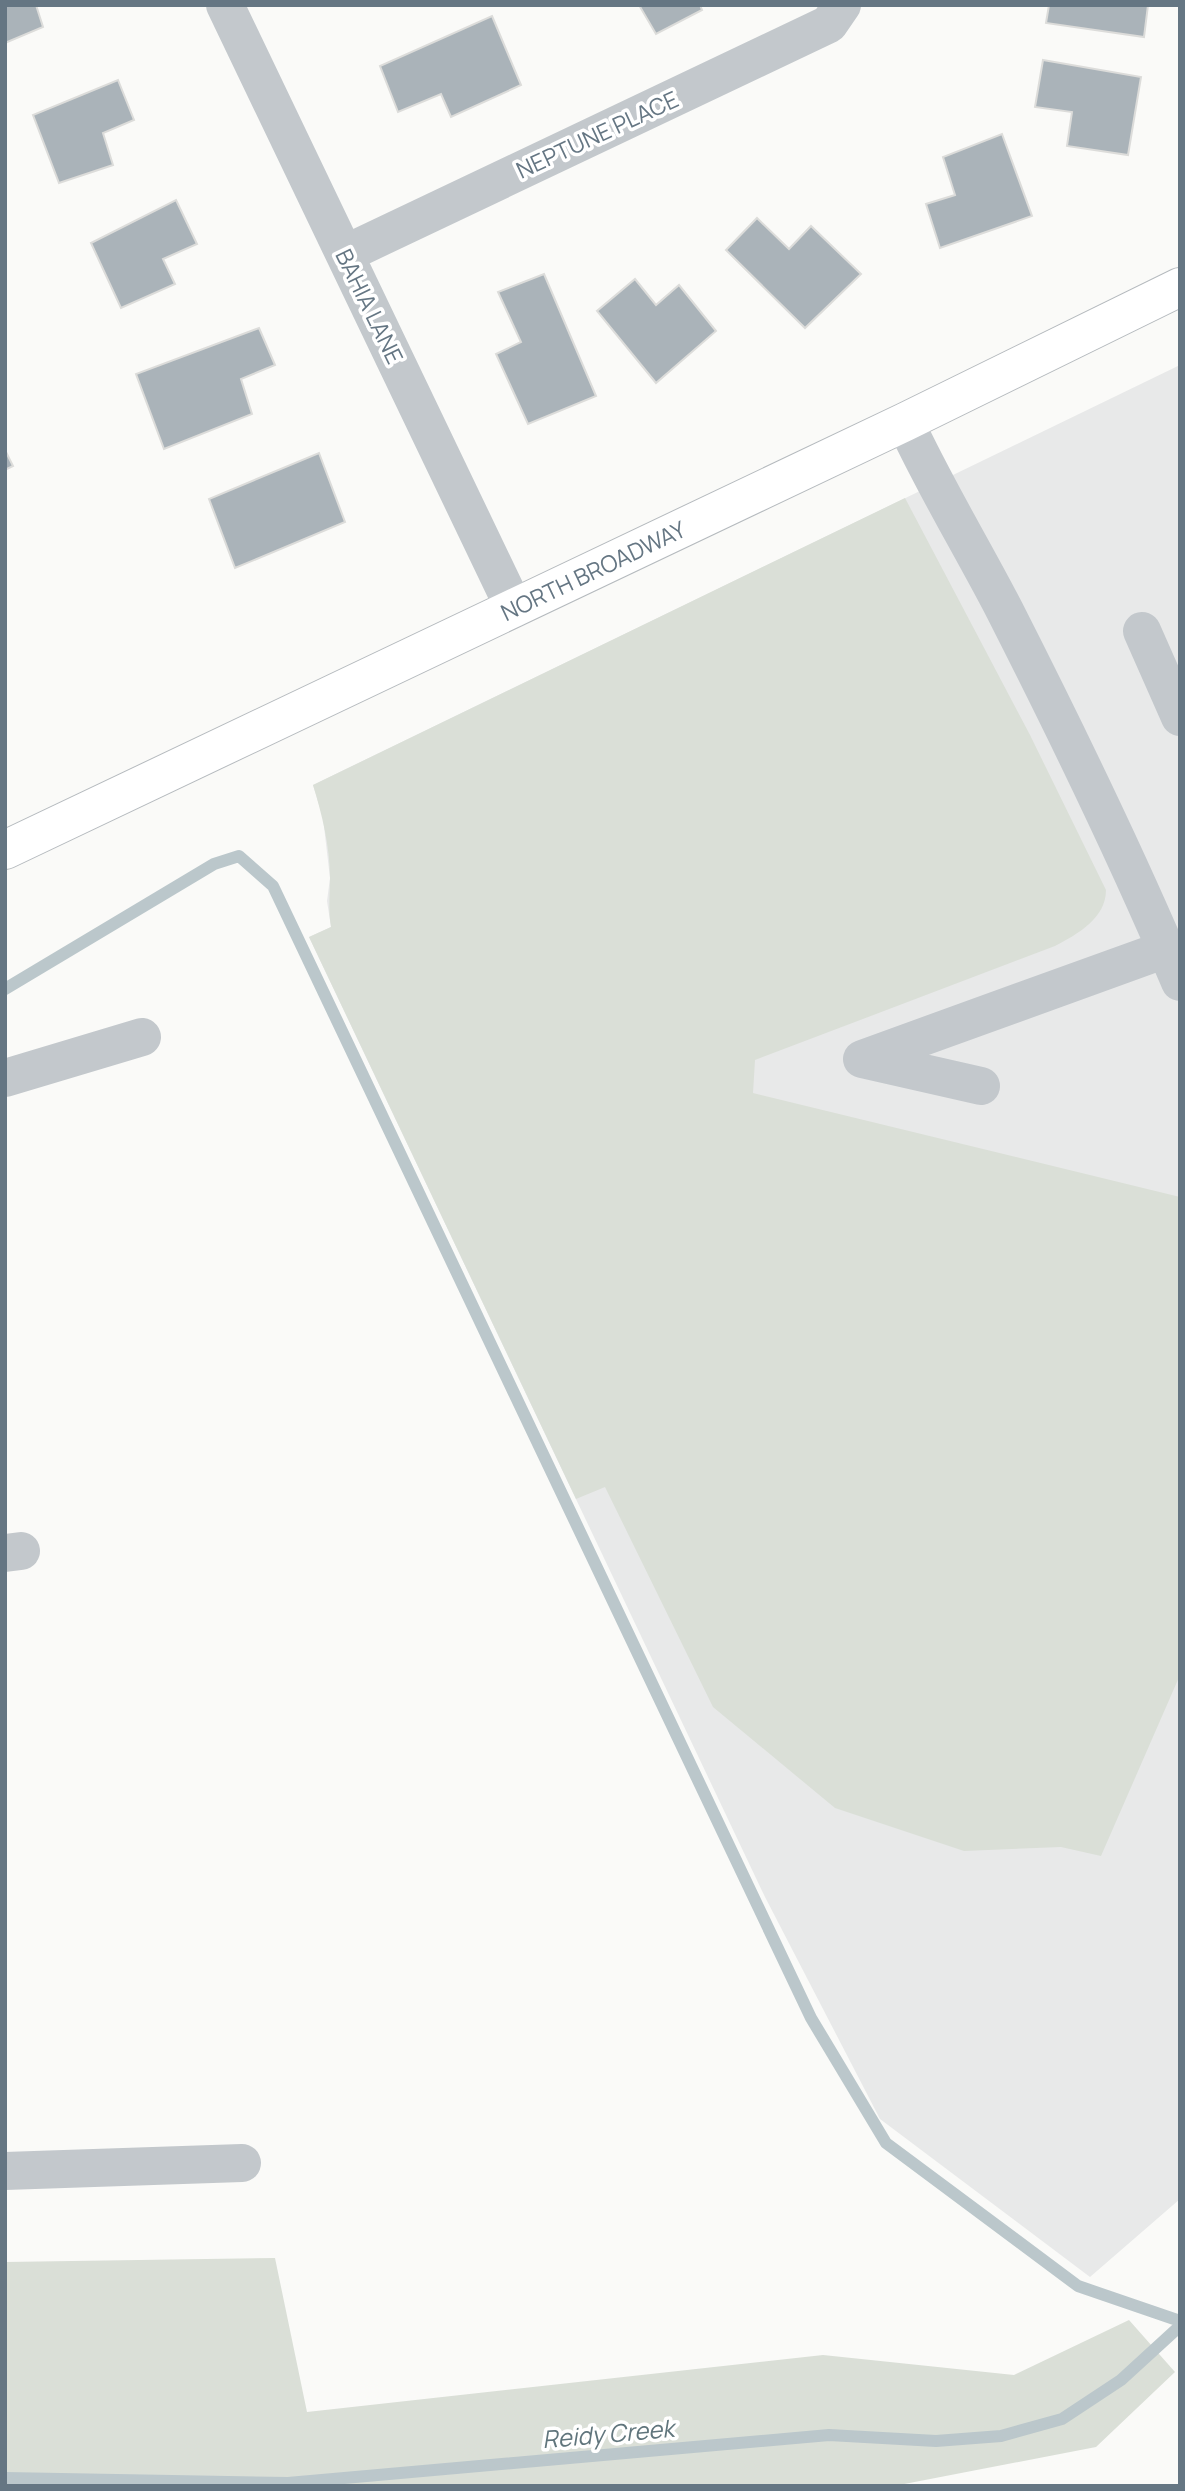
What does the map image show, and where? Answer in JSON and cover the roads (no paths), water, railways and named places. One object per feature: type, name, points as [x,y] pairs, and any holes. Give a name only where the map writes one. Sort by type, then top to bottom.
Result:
[{"type":"main road","name":"NORTH BROADWAY","points":[[5,850],[905,422],[1180,287]]},
{"type":"street","name":"BAHIA LANE","points":[[225,5],[514,608]]},
{"type":"street","name":"NEPTUNE PLACE","points":[[345,254],[829,24],[842,5]]},
{"type":"street","points":[[905,422],[930,478],[1004,608],[1135,876],[1173,966],[862,1059],[981,1086]]},
{"type":"street","points":[[1142,631],[1180,718]]},
{"type":"street","points":[[5,1078],[142,1037]]},
{"type":"street","points":[[5,2171],[242,2163]]},
{"type":"waterway","points":[[5,989],[214,864],[239,856],[273,886],[811,2018],[886,2143],[1078,2286],[1180,2321]]},
{"type":"waterway","name":"Reidy Creek","points":[[5,2478],[288,2483],[829,2435],[936,2441],[1001,2436],[1062,2419],[1121,2380],[1180,2326]]}]
